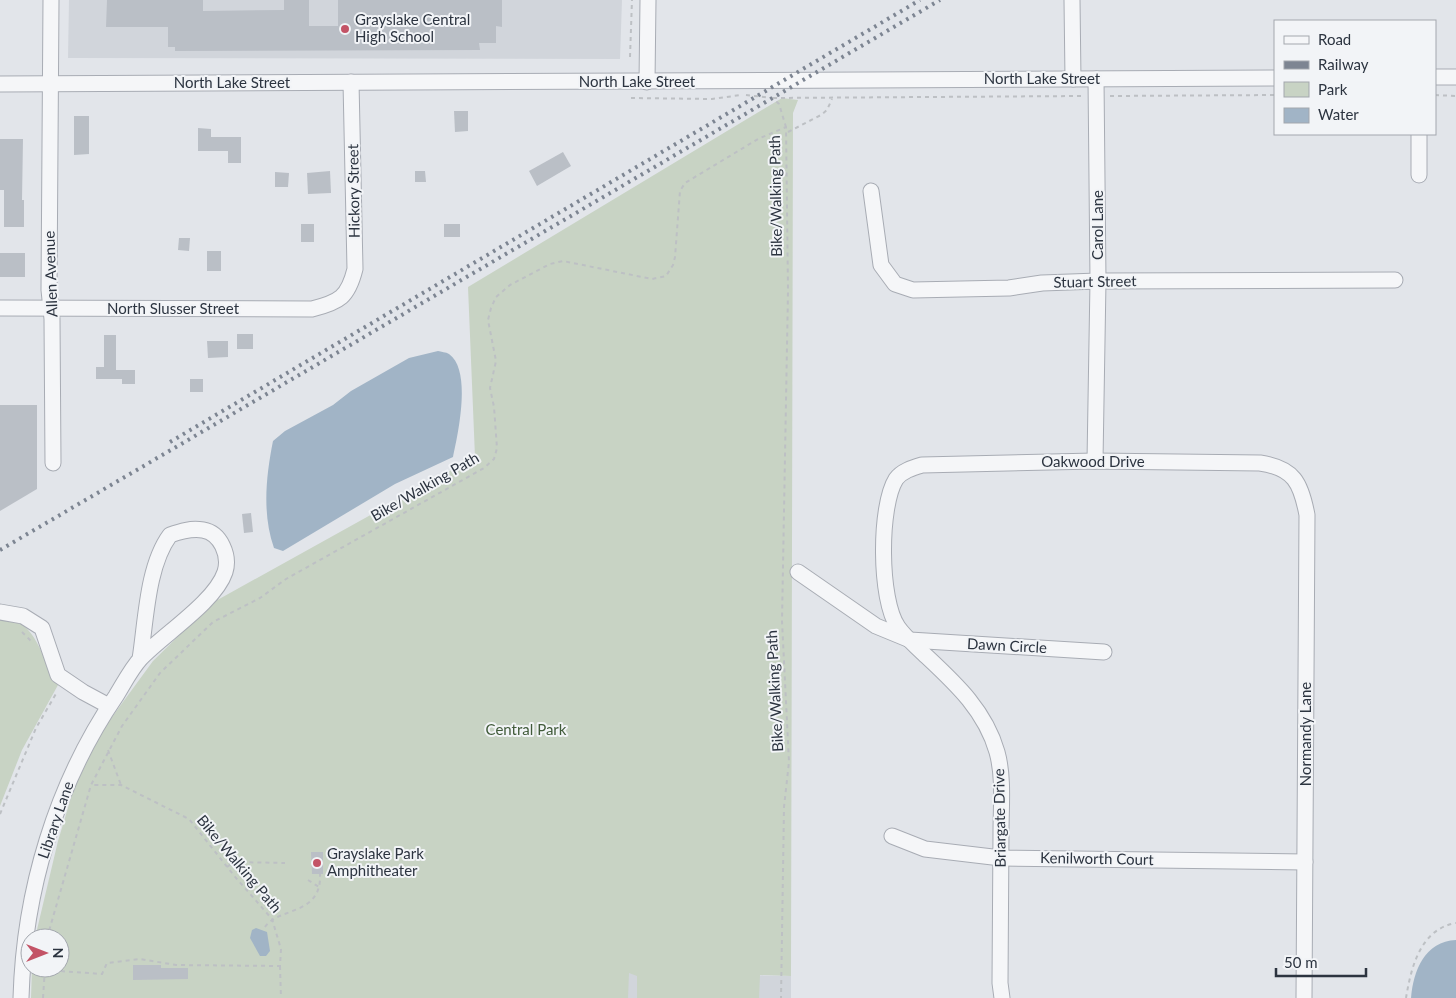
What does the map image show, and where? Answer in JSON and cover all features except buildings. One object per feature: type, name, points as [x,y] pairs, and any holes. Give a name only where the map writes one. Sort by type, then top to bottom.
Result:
[{"type":"street","name":"Allen Avenue","points":[[51,0],[49,290],[54,463]]},
{"type":"street","points":[[647,82],[648,0]]},
{"type":"street","points":[[1072,0],[1073,79]]},
{"type":"street","points":[[1436,77],[1456,77]]},
{"type":"street","name":"North Lake Street","points":[[0,84],[1274,78]]},
{"type":"street","name":"Carol Lane","points":[[1095,461],[1098,281],[1096,79]]},
{"type":"street","name":"Hickory Street","points":[[343,297],[351,284],[355,268],[351,82]]},
{"type":"street","points":[[1419,135],[1419,175]]},
{"type":"street","name":"Stuart Street","points":[[871,191],[881,265],[895,284],[913,290],[944,291],[1098,281],[1395,280]]},
{"type":"street","name":"North Slusser Street","points":[[0,308],[312,309],[332,304],[343,297]]},
{"type":"street","name":"Oakwood Drive","points":[[897,478],[907,470],[922,465],[1095,461],[1260,463],[1282,468],[1290,474]]},
{"type":"street","name":"Normandy Lane","points":[[1290,474],[1302,490],[1307,515],[1304,998]]},
{"type":"street","name":"Briargate Drive","points":[[897,478],[888,502],[885,521],[884,584],[888,608],[897,626],[967,694],[985,721],[998,754],[1001,790],[1000,983],[1002,998]]},
{"type":"street","name":"Library Lane","points":[[21,998],[22,959],[40,867],[61,796],[90,736],[140,659],[217,588],[225,571],[226,557],[223,546],[206,530],[193,529],[175,533],[170,535],[162,546],[156,563],[140,659]]},
{"type":"street","name":"Briargate Drive","points":[[798,572],[876,626],[910,640]]},
{"type":"street","points":[[0,612],[23,616],[42,628],[58,675],[83,692],[109,706]]},
{"type":"street","name":"Dawn Circle","points":[[910,640],[1104,652]]},
{"type":"street","name":"Kenilworth Court","points":[[892,836],[925,849],[1001,858],[1305,862]]},
{"type":"path","points":[[630,57],[632,0]]},
{"type":"path","points":[[631,98],[712,99],[743,95],[773,98],[1274,95]]},
{"type":"path","points":[[1436,95],[1456,96]]},
{"type":"path","points":[[773,98],[778,104],[786,127]]},
{"type":"path","points":[[825,98],[829,103]]},
{"type":"path","points":[[788,132],[821,115],[835,98]]},
{"type":"path","name":"Bike/Walking Path","points":[[50,928],[91,785],[108,749],[122,726],[160,673],[213,622],[260,598],[293,574],[484,468],[494,459],[498,433],[490,388],[496,362],[488,320],[496,297],[517,282],[550,264],[563,261],[652,279],[666,276],[673,265],[680,191],[685,183],[758,139],[786,127],[788,132],[788,291],[782,621],[789,762],[784,807],[781,998]]},
{"type":"path","points":[[0,814],[36,728],[58,690]]},
{"type":"path","points":[[108,749],[121,786]]},
{"type":"path","name":"Bike/Walking Path","points":[[91,785],[121,786],[188,819],[272,919],[281,949],[282,998]]},
{"type":"path","points":[[227,867],[234,862],[285,863]]},
{"type":"path","points":[[265,927],[272,919],[301,909],[319,887],[320,874]]},
{"type":"path","points":[[308,880],[319,887]]},
{"type":"path","points":[[1406,998],[1410,972],[1422,946],[1442,928],[1456,923]]},
{"type":"path","points":[[70,971],[102,974],[107,963],[140,959],[176,965],[280,966]]},
{"type":"path","points":[[43,998],[44,978]]},
{"type":"shaded area","name":"Grayslake Central High School","points":[[69,0],[622,0],[620,59],[68,58]]},
{"type":"shaded area","points":[[628,973],[791,976],[791,998],[628,998]]},
{"type":"green space","name":"Central Park","points":[[782,98],[798,100],[793,113],[791,976],[760,975],[759,998],[637,998],[637,976],[629,973],[628,998],[31,998],[32,978],[70,978],[70,928],[37,928],[58,841],[73,791],[101,732],[153,661],[212,603],[475,457],[468,287]]},
{"type":"green space","points":[[0,617],[23,625],[31,633],[58,685],[22,750],[0,806]]},
{"type":"water","points":[[438,351],[449,354],[456,362],[462,388],[460,419],[453,457],[395,484],[283,551],[274,548],[268,522],[266,495],[273,441],[285,431],[333,405],[351,391],[409,358]]},
{"type":"water","points":[[256,928],[267,932],[270,951],[266,956],[260,956],[250,938],[252,930]]},
{"type":"water","points":[[1456,940],[1456,998],[1411,998],[1418,968],[1423,959],[1436,946]]},
{"type":"railway","points":[[170,442],[920,0]]},
{"type":"railway","points":[[0,550],[940,0]]},
{"type":"place","name":"Grayslake Central High School","points":[[345,29]]},
{"type":"place","name":"Grayslake Park Amphitheater","points":[[317,863]]}]
